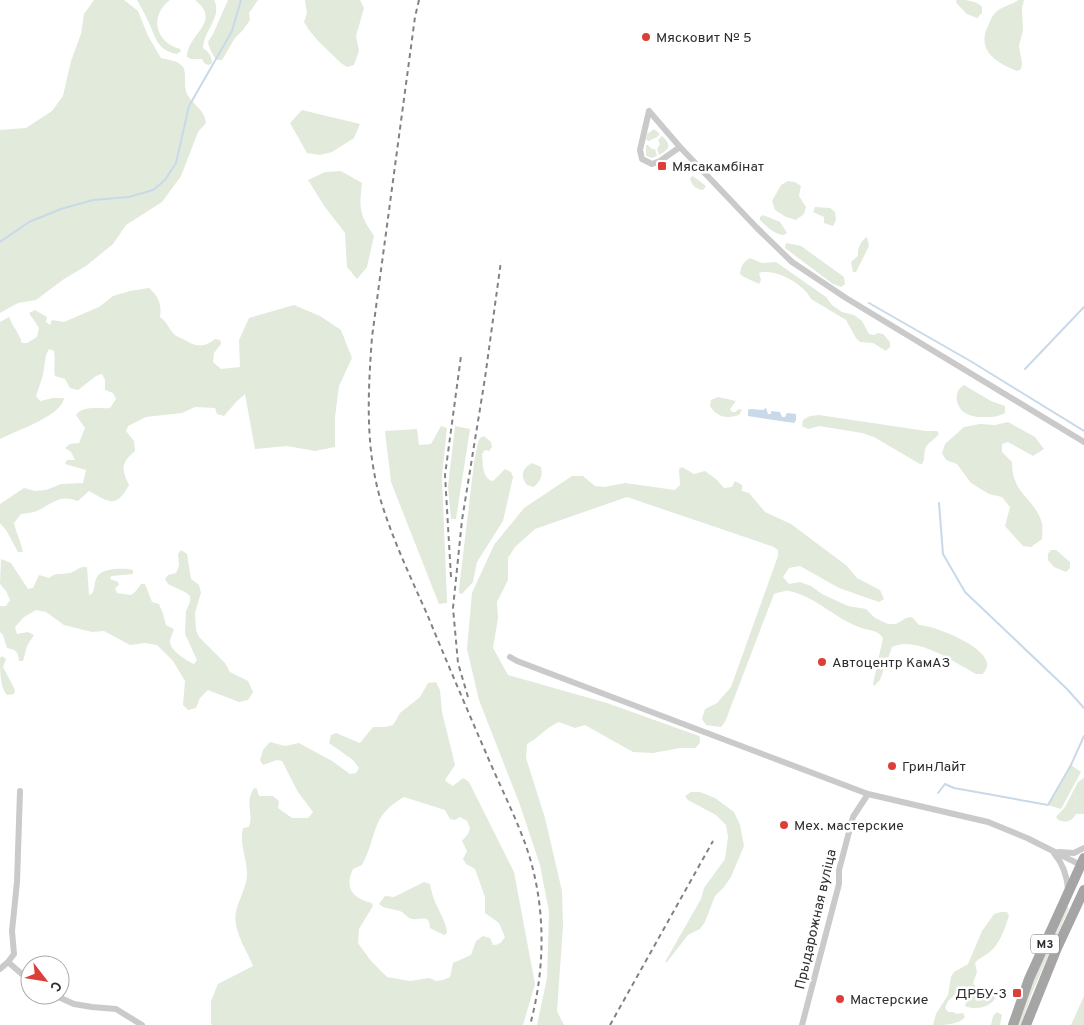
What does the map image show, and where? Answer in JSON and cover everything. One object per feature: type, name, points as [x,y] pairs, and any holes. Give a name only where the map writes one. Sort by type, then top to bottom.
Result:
[{"type":"main road","name":"М3","points":[[1012,1025],[1029,979],[1083,863]]},
{"type":"main road","name":"М3","points":[[1026,1025],[1057,948],[1084,890]]},
{"type":"street","points":[[680,147],[660,161],[652,164],[642,159],[640,150],[649,111],[680,147],[792,262],[854,304],[1084,442]]},
{"type":"street","points":[[510,657],[868,794],[988,822],[1083,863]]},
{"type":"street","points":[[0,969],[14,954],[12,931],[17,882],[20,791]]},
{"type":"street","name":"Прыдарожная вуліца","points":[[802,1025],[839,884],[839,870],[853,817],[868,794]]},
{"type":"street","points":[[1054,852],[1074,853],[1084,848]]},
{"type":"street","points":[[1054,852],[1062,864],[1067,880],[1068,892]]},
{"type":"street","points":[[8,962],[20,972]]},
{"type":"street","points":[[70,1002],[92,1008],[116,1009],[142,1025]]},
{"type":"green space","points":[[94,0],[124,0],[138,11],[148,36],[161,58],[176,62],[183,67],[187,94],[201,111],[206,123],[198,132],[181,176],[162,202],[126,225],[113,244],[86,266],[64,279],[36,300],[18,303],[0,313],[0,130],[26,128],[52,111],[63,96],[71,61],[81,34],[84,14]]},
{"type":"green space","points":[[137,0],[170,0],[159,13],[158,28],[160,35],[165,41],[181,51],[177,54],[161,46]]},
{"type":"green space","points":[[195,0],[214,0],[216,6],[216,12],[203,48],[211,58],[212,63],[209,65],[205,64],[202,59],[187,57],[188,49],[202,28],[206,15],[203,8]]},
{"type":"green space","points":[[228,0],[258,0],[249,13],[250,20],[235,38],[222,60],[216,60],[208,42]]},
{"type":"green space","points":[[305,0],[360,0],[364,8],[356,36],[359,51],[354,65],[347,67],[341,63],[309,30],[304,22],[307,13]]},
{"type":"green space","points":[[956,0],[967,0],[977,3],[982,7],[982,13],[977,18],[967,14],[957,4]]},
{"type":"green space","points":[[1018,0],[1024,0],[1022,8],[1023,30],[1019,46],[1022,63],[1021,69],[1017,71],[991,56],[985,44],[985,36],[995,13],[999,9]]},
{"type":"green space","points":[[302,110],[360,124],[354,138],[332,152],[320,155],[307,153],[290,123]]},
{"type":"green space","points":[[654,129],[660,134],[650,141],[646,140],[647,134]]},
{"type":"green space","points":[[662,136],[668,144],[668,148],[659,155],[657,149],[660,144],[658,140]]},
{"type":"green space","points":[[646,145],[655,149],[657,156],[652,158],[646,156]]},
{"type":"green space","points":[[341,171],[362,183],[361,211],[365,222],[374,236],[367,267],[357,279],[347,267],[345,233],[325,207],[308,180],[325,172]]},
{"type":"green space","points":[[693,176],[706,186],[703,190],[693,185],[690,178]]},
{"type":"green space","points":[[788,181],[795,182],[801,186],[799,196],[806,207],[804,214],[796,220],[786,217],[775,210],[772,201],[781,185]]},
{"type":"green space","points":[[815,207],[830,208],[835,212],[836,220],[833,226],[824,223],[824,217],[813,212]]},
{"type":"green space","points":[[763,215],[780,222],[787,233],[784,235],[771,230],[760,220],[760,217]]},
{"type":"green space","points":[[867,237],[869,246],[856,272],[853,272],[851,262],[858,256],[860,245]]},
{"type":"green space","points":[[786,243],[801,246],[844,277],[845,284],[841,287],[833,284],[785,248]]},
{"type":"green space","points":[[750,258],[762,263],[776,262],[826,297],[832,305],[842,312],[854,315],[862,321],[869,334],[883,334],[890,342],[890,347],[886,351],[873,343],[860,342],[846,320],[811,299],[802,288],[788,278],[773,273],[759,273],[761,280],[759,284],[744,277],[740,274],[741,269]]},
{"type":"green space","points":[[149,288],[159,301],[160,317],[175,335],[199,345],[207,344],[215,339],[220,340],[221,344],[214,353],[213,362],[221,369],[240,367],[239,340],[249,318],[294,305],[320,316],[341,330],[352,358],[339,386],[335,417],[335,447],[315,451],[287,446],[255,449],[245,394],[224,416],[217,414],[215,408],[195,407],[182,413],[146,417],[128,426],[126,431],[134,441],[135,451],[127,459],[124,466],[129,485],[120,498],[112,501],[107,500],[89,491],[78,501],[66,498],[61,499],[37,511],[21,514],[14,523],[23,552],[18,552],[0,523],[0,504],[24,488],[35,491],[46,490],[61,484],[83,483],[86,470],[65,464],[67,460],[75,460],[71,452],[65,448],[70,444],[79,443],[85,428],[76,415],[87,409],[110,408],[116,399],[113,393],[105,390],[105,380],[102,374],[96,376],[78,390],[70,388],[65,379],[55,376],[54,351],[49,349],[36,396],[40,401],[64,398],[61,405],[47,417],[0,439],[0,322],[9,317],[22,343],[27,343],[37,337],[39,328],[29,313],[35,310],[47,317],[46,322],[50,325],[52,320],[64,322],[99,307],[113,296]]},
{"type":"green space","points":[[964,385],[991,401],[1005,406],[1005,413],[997,416],[982,417],[963,412],[958,404],[957,396],[960,388]]},
{"type":"green space","points":[[718,397],[736,401],[730,409],[732,412],[739,409],[742,410],[739,415],[726,417],[716,413],[710,406],[711,400]]},
{"type":"green space","points":[[819,415],[937,431],[939,434],[926,447],[923,462],[920,464],[874,437],[862,433],[819,426],[808,429],[802,426],[803,420],[810,416]]},
{"type":"green space","points":[[1008,422],[1035,437],[1044,449],[1033,456],[1008,442],[1002,444],[1002,452],[1012,462],[1013,473],[1019,489],[1034,507],[1042,523],[1042,539],[1031,547],[1023,546],[1005,526],[1010,507],[1002,497],[989,494],[971,483],[957,464],[946,460],[942,453],[945,444],[964,427],[980,424],[995,425]]},
{"type":"green space","points":[[441,426],[447,428],[442,476],[447,603],[439,604],[391,482],[385,431],[417,429],[419,445],[431,444]]},
{"type":"green space","points":[[455,426],[470,429],[456,519],[451,519],[448,487]]},
{"type":"green space","points":[[484,436],[491,442],[492,447],[489,451],[485,450],[482,454],[485,474],[489,480],[493,481],[505,469],[511,472],[513,477],[503,521],[477,562],[473,582],[462,594],[459,593],[459,589],[474,463],[478,442]]},
{"type":"green space","points":[[532,463],[541,467],[542,470],[541,478],[534,487],[527,485],[523,479],[524,470]]},
{"type":"green space","points":[[682,467],[694,474],[705,471],[724,488],[732,487],[735,481],[742,485],[742,491],[749,493],[765,512],[791,524],[847,566],[857,578],[880,590],[884,599],[879,602],[839,588],[800,566],[789,568],[783,577],[789,584],[800,582],[811,586],[822,594],[848,606],[866,609],[875,618],[888,624],[896,624],[912,617],[919,625],[947,633],[968,643],[984,656],[987,666],[983,674],[976,674],[946,657],[923,647],[902,644],[892,647],[880,680],[874,686],[883,638],[881,635],[850,623],[808,598],[784,591],[774,594],[725,722],[721,727],[706,725],[702,719],[705,709],[717,703],[731,687],[778,556],[778,550],[774,547],[627,497],[535,529],[515,547],[508,558],[508,580],[497,602],[498,618],[493,648],[508,675],[607,703],[699,736],[700,741],[695,748],[680,748],[653,753],[633,752],[585,725],[575,728],[559,722],[527,744],[526,758],[545,818],[562,891],[563,926],[557,1011],[564,1025],[537,1025],[547,978],[549,912],[540,865],[520,805],[479,700],[467,649],[472,593],[494,545],[524,508],[572,476],[583,476],[595,486],[604,487],[625,483],[675,490],[680,485],[679,469]]},
{"type":"green space","points":[[181,550],[187,554],[191,579],[199,585],[201,593],[195,613],[196,630],[199,637],[225,663],[230,672],[248,681],[253,692],[248,700],[239,702],[208,690],[200,698],[196,708],[188,710],[183,705],[185,681],[173,661],[157,645],[145,643],[130,645],[104,631],[92,632],[64,625],[46,612],[36,610],[24,617],[15,627],[17,634],[28,632],[34,635],[27,646],[23,661],[19,661],[15,651],[7,648],[3,635],[0,632],[0,606],[6,606],[10,600],[0,584],[1,559],[11,563],[28,589],[33,588],[39,575],[49,578],[56,574],[74,572],[81,567],[87,567],[89,595],[92,594],[96,579],[102,572],[118,569],[133,570],[133,574],[111,576],[110,579],[118,582],[119,585],[115,588],[117,593],[131,595],[141,584],[145,584],[152,602],[159,604],[166,625],[174,629],[170,640],[171,645],[179,655],[194,664],[197,660],[185,634],[186,611],[190,602],[190,596],[168,584],[165,579],[168,575],[176,573],[179,566],[178,554]]},
{"type":"green space","points":[[1051,550],[1056,550],[1070,562],[1070,568],[1066,572],[1054,567],[1048,560],[1048,554]]},
{"type":"green space","points":[[2,656],[6,659],[3,667],[15,690],[14,694],[7,695],[3,688],[0,667],[0,658]]},
{"type":"green space","points":[[436,682],[440,690],[442,712],[455,765],[445,780],[453,786],[463,778],[469,782],[514,872],[535,984],[523,1025],[212,1025],[211,1001],[218,984],[253,966],[238,933],[235,919],[237,907],[247,879],[242,834],[243,828],[249,827],[251,794],[254,788],[257,789],[259,796],[273,796],[279,801],[278,808],[292,818],[308,818],[313,812],[298,792],[282,761],[277,760],[263,765],[260,760],[263,750],[270,742],[285,746],[299,743],[332,761],[350,774],[356,773],[359,768],[353,760],[329,743],[331,735],[336,733],[360,743],[373,727],[393,725],[400,713],[420,697],[428,683]],"holes":[[[404,797],[445,810],[450,819],[455,820],[460,817],[467,821],[470,828],[462,841],[467,851],[463,859],[466,864],[475,869],[485,897],[485,913],[499,923],[505,937],[500,943],[493,945],[490,938],[483,936],[476,941],[471,955],[453,963],[450,977],[443,980],[436,981],[429,978],[410,981],[387,977],[371,961],[358,943],[359,929],[373,906],[372,903],[360,899],[352,892],[349,882],[350,876],[353,869],[362,865],[380,819],[393,804]]]},
{"type":"green space","points":[[1071,765],[1081,772],[1061,809],[1048,805]]},
{"type":"green space","points":[[1084,778],[1084,814],[1076,814],[1068,821],[1058,820],[1056,817],[1065,807],[1078,782]]},
{"type":"green space","points":[[691,792],[700,792],[715,798],[734,812],[740,825],[744,846],[731,877],[715,896],[705,922],[700,929],[688,935],[667,962],[665,962],[701,899],[704,888],[725,859],[728,837],[726,825],[716,815],[688,800],[685,796]]},
{"type":"green space","points":[[424,882],[430,884],[434,899],[445,924],[447,933],[444,935],[430,928],[426,919],[412,919],[402,912],[379,904],[385,896],[394,897]]},
{"type":"green space","points":[[1066,906],[1069,908],[1032,993],[1021,1025],[1017,1025],[1027,994]]},
{"type":"green space","points":[[1007,912],[1009,916],[1004,930],[994,948],[975,963],[977,972],[973,983],[977,989],[996,993],[993,1002],[979,1008],[965,1006],[971,992],[969,988],[963,988],[948,1001],[945,1008],[948,1012],[963,1013],[965,1017],[962,1020],[947,1025],[933,1025],[936,1014],[948,995],[951,977],[954,972],[968,964],[982,931],[994,914]]},
{"type":"green space","points":[[1084,996],[1084,1025],[1071,1025]]},
{"type":"green space","points":[[997,1012],[1002,1015],[1000,1025],[991,1025],[993,1016]]},
{"type":"water","points":[[766,408],[768,414],[771,414],[771,411],[780,412],[782,417],[785,417],[787,413],[796,414],[796,420],[794,423],[748,416],[748,410],[763,410]]},
{"type":"waterway","points":[[0,242],[29,222],[61,209],[93,200],[129,197],[153,190],[165,180],[176,163],[189,106],[232,31],[241,0]]},
{"type":"waterway","points":[[869,303],[972,362],[1084,431]]},
{"type":"waterway","points":[[1025,369],[1084,307]]},
{"type":"waterway","points":[[939,503],[943,554],[965,592],[1067,689],[1084,708]]},
{"type":"waterway","points":[[938,793],[945,784],[954,788],[1048,805],[1071,765],[1084,736]]},
{"type":"railway","points":[[419,0],[415,17],[372,337],[369,378],[372,458],[380,498],[396,542],[517,823],[533,868],[542,935],[539,981],[530,1025]]},
{"type":"railway","points":[[468,697],[458,663],[453,608],[462,520],[485,378],[501,261]]},
{"type":"railway","points":[[451,577],[445,475],[461,356]]},
{"type":"railway","points":[[610,1025],[713,841]]},
{"type":"place","name":"Мясковит № 5","points":[[646,37]]},
{"type":"place","name":"Мясакамбінат","points":[[662,166]]},
{"type":"place","name":"Автоцентр КамАЗ","points":[[822,662]]},
{"type":"place","name":"ГринЛайт","points":[[892,766]]},
{"type":"place","name":"Мех. мастерские","points":[[784,825]]},
{"type":"place","name":"ДРБУ-3","points":[[1017,993]]},
{"type":"place","name":"Мастерские","points":[[840,999]]}]
